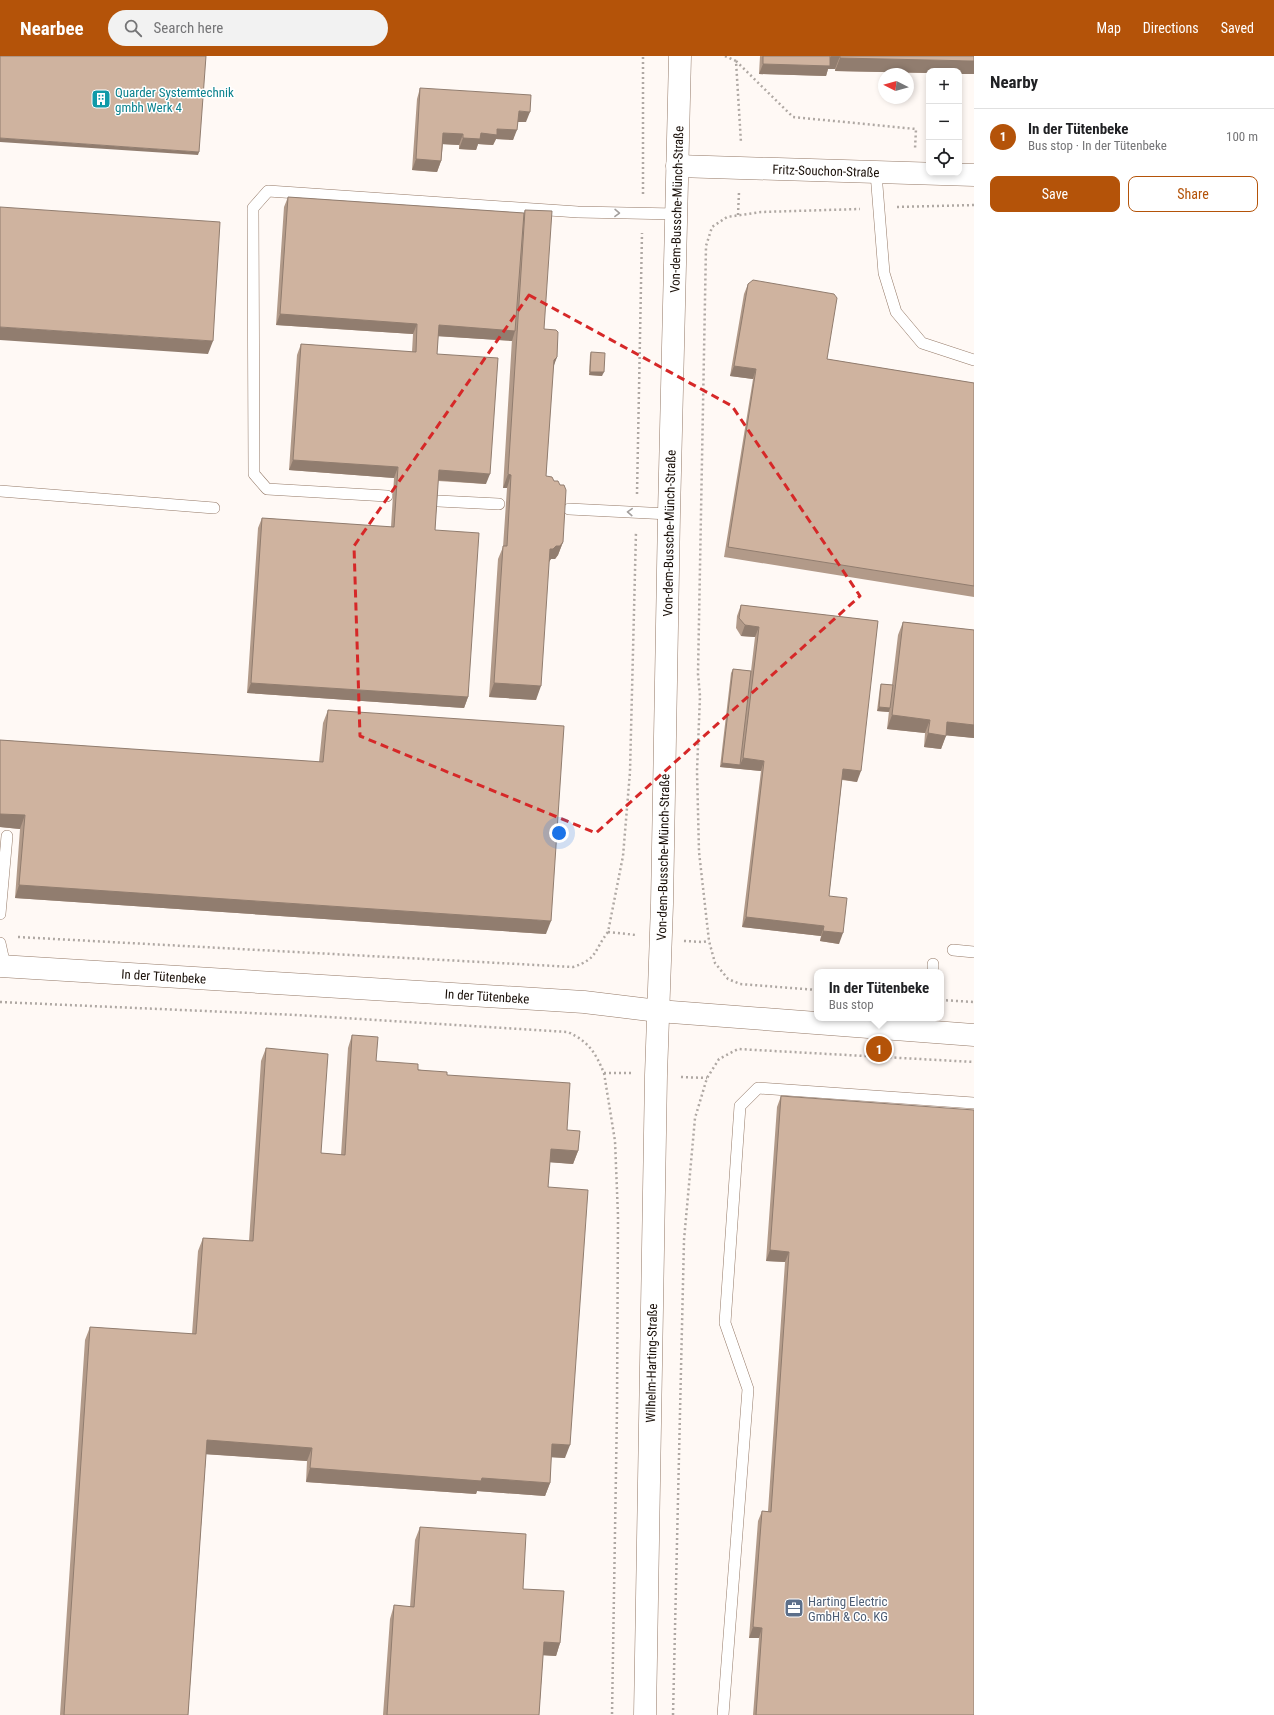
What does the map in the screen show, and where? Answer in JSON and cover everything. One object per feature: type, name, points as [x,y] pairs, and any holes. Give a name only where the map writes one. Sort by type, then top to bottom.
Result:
[{"type":"street","name":"Von-dem-Bussche-Münch-Straße","points":[[658,1011],[662,896],[680,56]]},
{"type":"street","name":"Fritz-Souchon-Straße","points":[[677,166],[974,175]]},
{"type":"street","name":"In der Tütenbeke","points":[[2,966],[584,1002],[658,1011],[814,1019]]},
{"type":"street","name":"Wilhelm-Harting-Straße","points":[[645,1715],[658,1011]]},
{"type":"street","name":"In der Tütenbeke","points":[[851,1021],[928,1025],[974,1035]]},
{"type":"lane","points":[[876,173],[884,273],[896,312],[922,343],[974,360]]},
{"type":"lane","points":[[387,496],[267,489],[254,474],[253,208],[268,191],[578,212],[676,214]]},
{"type":"lane","points":[[0,491],[214,508]]},
{"type":"lane","points":[[438,501],[499,504]]},
{"type":"lane","points":[[569,509],[669,514]]},
{"type":"lane","points":[[0,914],[7,836]]},
{"type":"lane","points":[[0,943],[2,966]]},
{"type":"lane","points":[[953,950],[974,952]]},
{"type":"lane","points":[[724,1715],[748,1389],[726,1323],[740,1106],[758,1088],[974,1103]]},
{"type":"path","points":[[14,937],[573,967],[584,963],[594,956],[608,932],[622,856],[630,772],[643,213],[643,56]]},
{"type":"path","points":[[725,56],[736,61],[793,117],[916,129],[915,174]]},
{"type":"path","points":[[736,61],[738,113],[741,134],[741,168],[738,215]]},
{"type":"path","points":[[814,990],[740,984],[728,979],[714,963],[709,941],[698,852],[696,770],[700,696],[698,674],[706,246],[712,227],[727,217],[738,215],[761,212],[974,205]]},
{"type":"path","points":[[944,1000],[974,1002]]},
{"type":"path","points":[[0,1002],[304,1016],[568,1032],[581,1038],[592,1048],[604,1073],[614,1141],[618,1216],[617,1402],[612,1715]]},
{"type":"path","points":[[604,1073],[619,1072],[707,1078]]},
{"type":"highlighted area","points":[[529,295],[732,406],[860,596],[596,833],[360,736],[354,546]]},
{"type":"building","name":"Quarder Systemtechnik gmbh Werk 4","points":[[0,56],[206,56],[199,152],[0,138]]},
{"type":"building","points":[[763,56],[830,56],[830,66],[763,64]]},
{"type":"building","points":[[840,56],[974,56],[974,61],[840,58]]},
{"type":"building","points":[[420,88],[531,95],[530,112],[519,111],[517,130],[497,129],[497,135],[481,133],[480,139],[463,138],[463,134],[443,133],[441,161],[416,159]]},
{"type":"building","points":[[288,197],[524,213],[515,331],[439,325],[437,354],[498,358],[490,474],[439,470],[435,530],[479,533],[468,697],[251,683],[262,518],[394,527],[398,467],[293,460],[301,344],[416,352],[417,324],[280,314]]},
{"type":"building","points":[[0,207],[220,222],[213,341],[0,327]]},
{"type":"building","points":[[525,210],[552,211],[544,329],[556,330],[558,332],[557,357],[554,360],[546,476],[552,477],[554,481],[558,481],[560,485],[564,485],[566,490],[563,542],[560,546],[550,549],[541,686],[494,683],[503,546],[507,546],[511,475],[508,474]]},
{"type":"building","points":[[753,280],[834,294],[837,298],[827,359],[974,383],[974,586],[728,547],[756,369],[734,366],[748,284]]},
{"type":"building","points":[[591,352],[605,353],[604,372],[590,372]]},
{"type":"building","points":[[741,605],[878,621],[861,771],[843,769],[829,896],[847,898],[843,933],[823,931],[824,926],[746,917],[764,761],[743,758],[759,627],[745,625],[739,618]]},
{"type":"building","points":[[903,622],[974,630],[974,725],[947,722],[946,736],[928,733],[930,720],[892,715]]},
{"type":"building","points":[[733,669],[751,671],[740,765],[722,763]]},
{"type":"building","points":[[881,684],[893,685],[890,708],[879,707]]},
{"type":"building","points":[[328,710],[564,726],[551,921],[19,885],[25,815],[0,814],[0,740],[323,762]]},
{"type":"building","points":[[352,1035],[378,1037],[376,1061],[418,1064],[418,1070],[447,1072],[447,1075],[570,1083],[567,1130],[580,1131],[578,1151],[551,1149],[548,1187],[588,1190],[570,1445],[552,1444],[550,1483],[482,1478],[481,1481],[310,1468],[312,1448],[207,1440],[188,1715],[64,1715],[90,1327],[196,1334],[203,1238],[253,1241],[266,1048],[328,1054],[321,1153],[345,1155]]},
{"type":"building","points":[[781,1096],[974,1110],[974,1715],[756,1715],[762,1628],[753,1627],[762,1511],[771,1512],[789,1252],[770,1250]]},
{"type":"building","points":[[420,1527],[526,1534],[523,1589],[564,1591],[560,1643],[544,1642],[539,1715],[387,1715],[394,1605],[414,1607]]},
{"type":"place","name":"Quarder Systemtechnik gmbh Werk 4","points":[[101,99]]},
{"type":"place","name":"In der Tütenbeke","points":[[879,1049]]},
{"type":"place","name":"Harting Electric GmbH & Co. KG","points":[[794,1608]]}]
